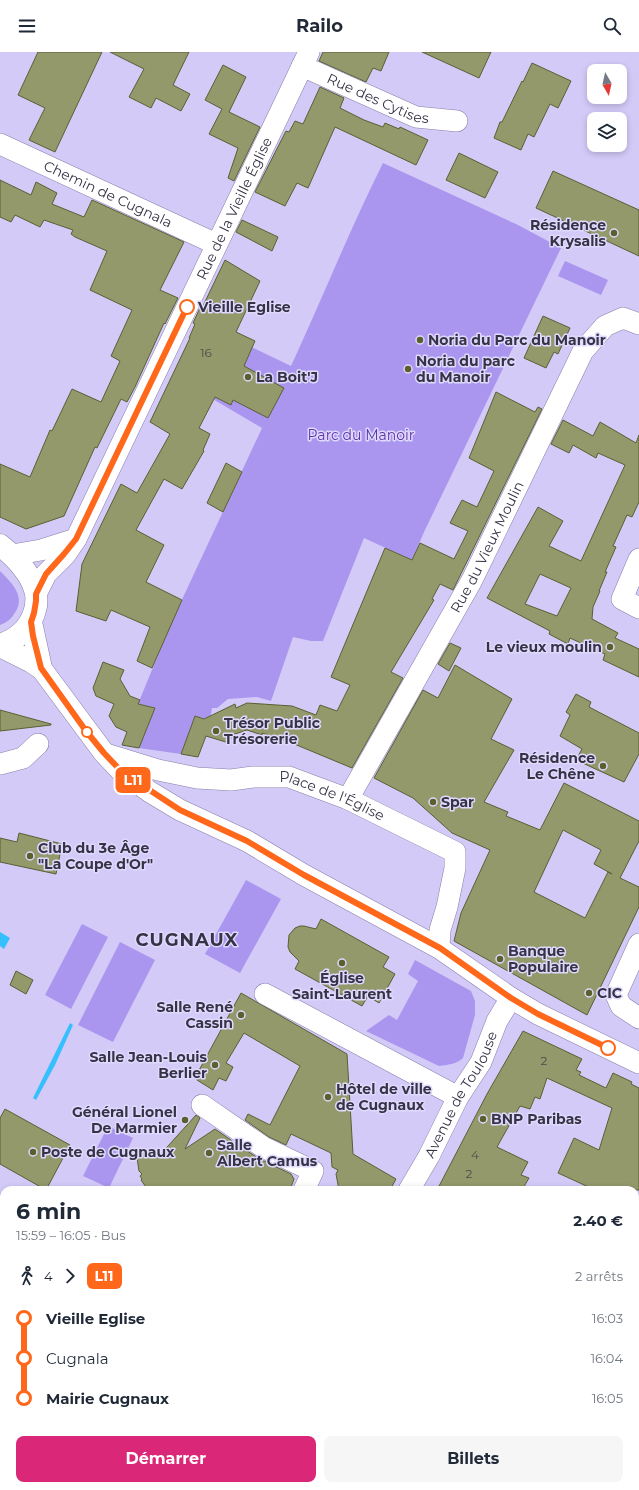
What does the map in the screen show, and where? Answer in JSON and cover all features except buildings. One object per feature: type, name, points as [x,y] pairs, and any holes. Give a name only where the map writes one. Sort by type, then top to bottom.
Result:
[{"type":"main road","points":[[0,646],[17,637],[31,622],[36,601],[36,594],[31,582],[20,564],[6,550]]},
{"type":"main road","points":[[31,622],[41,668]]},
{"type":"main road","points":[[0,646],[41,668]]},
{"type":"street","name":"Rue des Cytises","points":[[305,59],[416,117],[457,121]]},
{"type":"street","name":"Rue de la Vieille Église","points":[[36,594],[46,574],[76,539],[305,59]]},
{"type":"street","name":"Chemin de Cugnala","points":[[0,144],[216,244]]},
{"type":"street","name":"Rue du Vieux Moulin","points":[[348,799],[472,580],[583,351],[605,326],[623,318],[639,324]]},
{"type":"street","points":[[6,550],[41,550],[76,539]]},
{"type":"street","points":[[639,559],[622,599],[639,608]]},
{"type":"street","points":[[41,668],[104,753],[122,772],[180,810],[247,841],[304,875],[440,948],[511,998],[538,1014],[639,1063]]},
{"type":"street","points":[[0,764],[23,758],[38,744]]},
{"type":"street","name":"Place de l'Église","points":[[104,753],[158,770],[197,778],[231,780],[253,777],[288,777],[348,799],[455,852],[455,868],[447,907],[440,930],[440,948]]},
{"type":"street","points":[[639,944],[616,995],[621,1006],[639,1018]]},
{"type":"street","points":[[265,994],[458,1097]]},
{"type":"street","name":"Avenue de Toulouse","points":[[411,1186],[429,1156],[458,1097],[481,1062],[497,1021],[511,998]]},
{"type":"street","points":[[202,1105],[264,1147],[313,1171],[306,1186]]},
{"type":"green space","name":"Parc du Manoir","points":[[383,163],[518,225],[561,248],[424,532],[412,560],[364,538],[323,641],[311,641],[293,637],[271,701],[257,697],[228,699],[217,708],[212,708],[210,720],[195,716],[181,754],[139,748],[155,708],[138,704],[172,621],[262,428],[206,395],[235,339],[291,366],[359,213]]},
{"type":"green space","points":[[565,261],[608,280],[601,295],[558,276]]},
{"type":"green space","points":[[0,571],[16,589],[19,600],[13,616],[0,625]]},
{"type":"green space","points":[[246,880],[281,899],[240,973],[205,954]]},
{"type":"green space","points":[[82,924],[108,937],[71,1009],[45,995]]},
{"type":"green space","points":[[120,942],[155,960],[113,1042],[78,1025]]},
{"type":"green space","points":[[415,960],[471,991],[475,1001],[475,1015],[463,1058],[455,1063],[439,1066],[366,1031],[389,1015],[397,1020],[418,981],[408,974]]},
{"type":"green space","points":[[108,1126],[133,1138],[110,1186],[105,1186],[83,1176]]},
{"type":"water","points":[[0,932],[10,938],[4,949],[0,946]]},
{"type":"water","points":[[70,1023],[73,1025],[55,1065],[36,1100],[33,1098]]},
{"type":"bus line","name":"L11","points":[[187,307],[76,539],[46,574],[36,594],[34,613],[31,622],[41,668],[86,731],[104,753],[122,772],[150,792],[180,810],[247,841],[304,875],[424,939],[477,973],[511,998],[538,1014],[608,1048]]},
{"type":"place","name":"Résidence Krysalis","points":[[614,233]]},
{"type":"place","name":"Vieille Eglise","points":[[187,307]]},
{"type":"place","name":"Noria du Parc du Manoir","points":[[420,340]]},
{"type":"place","name":"Noria du parc du Manoir","points":[[408,369]]},
{"type":"place","name":"La Boit'J","points":[[248,377]]},
{"type":"place","name":"Le vieux moulin","points":[[610,647]]},
{"type":"place","name":"Trésor Public Trésorerie","points":[[216,731]]},
{"type":"place","name":"Résidence Le Chêne","points":[[603,766]]},
{"type":"place","name":"Spar","points":[[433,802]]},
{"type":"place","name":"Club du 3e Âge \"La Coupe d'Or\"","points":[[30,856]]},
{"type":"place","name":"Banque Populaire","points":[[500,959]]},
{"type":"place","name":"Église Saint-Laurent","points":[[342,963]]},
{"type":"place","name":"CIC","points":[[589,993]]},
{"type":"place","name":"Salle René Cassin","points":[[241,1015]]},
{"type":"place","name":"Salle Jean-Louis Berlier","points":[[215,1065]]},
{"type":"place","name":"Hôtel de ville de Cugnaux","points":[[328,1097]]},
{"type":"place","name":"BNP Paribas","points":[[483,1119]]},
{"type":"place","name":"Général Lionel De Marmier","points":[[185,1120]]},
{"type":"place","name":"Poste de Cugnaux","points":[[33,1152]]},
{"type":"place","name":"Salle Albert Camus","points":[[209,1153]]},
{"type":"district","name":"CUGNAUX","points":[[187,940]]}]
